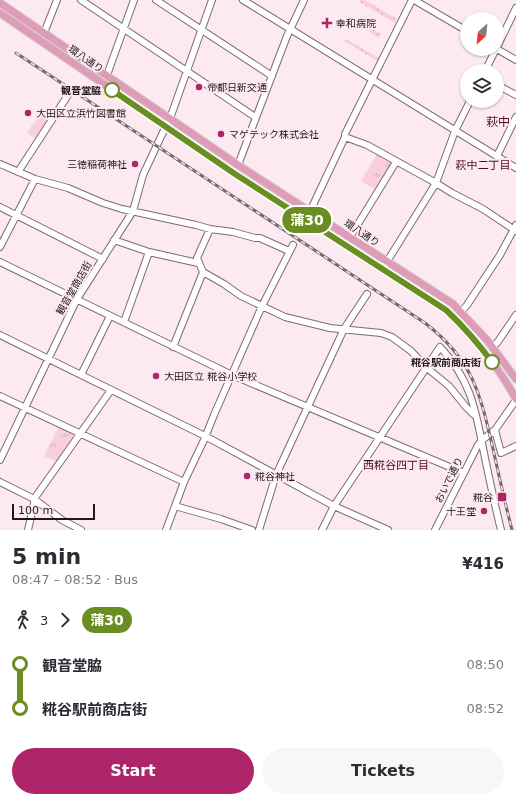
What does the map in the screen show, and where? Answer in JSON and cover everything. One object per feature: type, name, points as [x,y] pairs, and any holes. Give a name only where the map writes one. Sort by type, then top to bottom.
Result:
[{"type":"main road","name":"環八通り","points":[[2,5],[238,165],[453,304],[492,347],[516,379]]},
{"type":"main road","name":"環八通り","points":[[0,13],[166,127],[306,220],[383,268],[446,310],[462,324],[478,344],[498,371],[515,402]]},
{"type":"street","points":[[44,33],[58,0]]},
{"type":"street","points":[[81,0],[255,117]]},
{"type":"street","points":[[107,75],[134,0]]},
{"type":"street","points":[[156,0],[272,76]]},
{"type":"street","name":"観音堂商店街","points":[[0,460],[77,300],[132,211],[143,175],[166,127],[212,0]]},
{"type":"street","points":[[243,0],[516,168]]},
{"type":"street","points":[[238,165],[289,29],[304,0]]},
{"type":"street","points":[[306,220],[345,137],[345,134],[413,0],[460,27]]},
{"type":"street","points":[[0,13],[2,5]]},
{"type":"street","points":[[504,33],[516,8]]},
{"type":"street","points":[[504,52],[516,60]]},
{"type":"street","points":[[504,88],[516,95]]},
{"type":"street","points":[[18,172],[68,95]]},
{"type":"street","points":[[383,268],[436,183],[455,130],[466,108]]},
{"type":"street","points":[[497,156],[516,117]]},
{"type":"street","points":[[345,137],[367,145],[515,228],[500,255],[461,312]]},
{"type":"street","points":[[350,237],[396,162]]},
{"type":"street","points":[[0,164],[34,179],[68,188],[103,203],[122,209],[210,229],[260,238],[289,251]]},
{"type":"street","points":[[0,247],[34,179]]},
{"type":"street","points":[[0,207],[103,259]]},
{"type":"street","points":[[210,229],[197,258],[198,263],[204,272],[241,296],[285,317],[313,324],[381,333],[392,337],[412,351],[427,368],[449,386],[472,414],[476,416]]},
{"type":"street","points":[[114,240],[149,252],[198,263]]},
{"type":"street","points":[[166,530],[184,482],[206,436],[262,306],[293,245]]},
{"type":"street","points":[[124,322],[149,252]]},
{"type":"street","points":[[0,262],[232,375],[464,473]]},
{"type":"street","points":[[173,347],[204,272]]},
{"type":"street","points":[[259,530],[276,475],[344,329],[367,294]]},
{"type":"street","points":[[492,347],[497,343],[516,315]]},
{"type":"street","points":[[82,375],[110,316]]},
{"type":"street","points":[[0,335],[206,436],[334,506],[388,530]]},
{"type":"street","points":[[322,530],[334,506],[440,347],[454,363],[464,379],[473,399],[501,530]]},
{"type":"street","points":[[28,530],[34,499],[111,390]]},
{"type":"street","points":[[0,396],[184,482]]},
{"type":"street","points":[[482,440],[495,430],[515,402]]},
{"type":"street","points":[[495,430],[501,453],[516,446]]},
{"type":"street","name":"おいで通り","points":[[435,530],[478,445],[482,440]]},
{"type":"street","points":[[0,482],[34,499],[62,520],[82,530]]},
{"type":"street","points":[[175,506],[252,530]]},
{"type":"green space","points":[[360,0],[365,0],[397,19],[395,23],[359,2]]},
{"type":"green space","points":[[353,17],[381,34],[379,38],[350,20]]},
{"type":"green space","points":[[343,40],[348,40],[379,58],[377,61]]},
{"type":"green space","points":[[40,114],[48,119],[35,138],[27,133]]},
{"type":"green space","points":[[378,153],[394,162],[377,190],[361,181]]},
{"type":"green space","points":[[316,219],[382,262],[315,221]]},
{"type":"green space","points":[[59,426],[76,434],[76,437],[58,462],[44,456]]},
{"type":"railway","points":[[16,53],[425,323],[441,337],[454,350],[464,364],[478,394],[484,411],[512,530]]},
{"type":"bus line","name":"蒲30","points":[[112,90],[235,174],[390,272],[446,310],[462,324],[492,362]]},
{"type":"place","name":"幸和病院","points":[[327,23]]},
{"type":"place","name":"帝都日新交通","points":[[199,87]]},
{"type":"place","name":"観音堂脇","points":[[112,90]]},
{"type":"place","name":"大田区立浜竹図書館","points":[[28,113]]},
{"type":"place","name":"マゲテック株式会社","points":[[221,134]]},
{"type":"place","name":"三徳稲荷神社","points":[[135,164]]},
{"type":"place","name":"糀谷駅前商店街","points":[[492,362]]},
{"type":"place","name":"大田区立 糀谷小学校","points":[[156,376]]},
{"type":"place","name":"糀谷神社","points":[[247,476]]},
{"type":"place","name":"糀谷","points":[[502,497]]},
{"type":"place","name":"十王堂","points":[[484,511]]},
{"type":"district","name":"萩中","points":[[498,122]]},
{"type":"district","name":"萩中二丁目","points":[[483,165]]},
{"type":"district","name":"西糀谷四丁目","points":[[396,465]]}]
